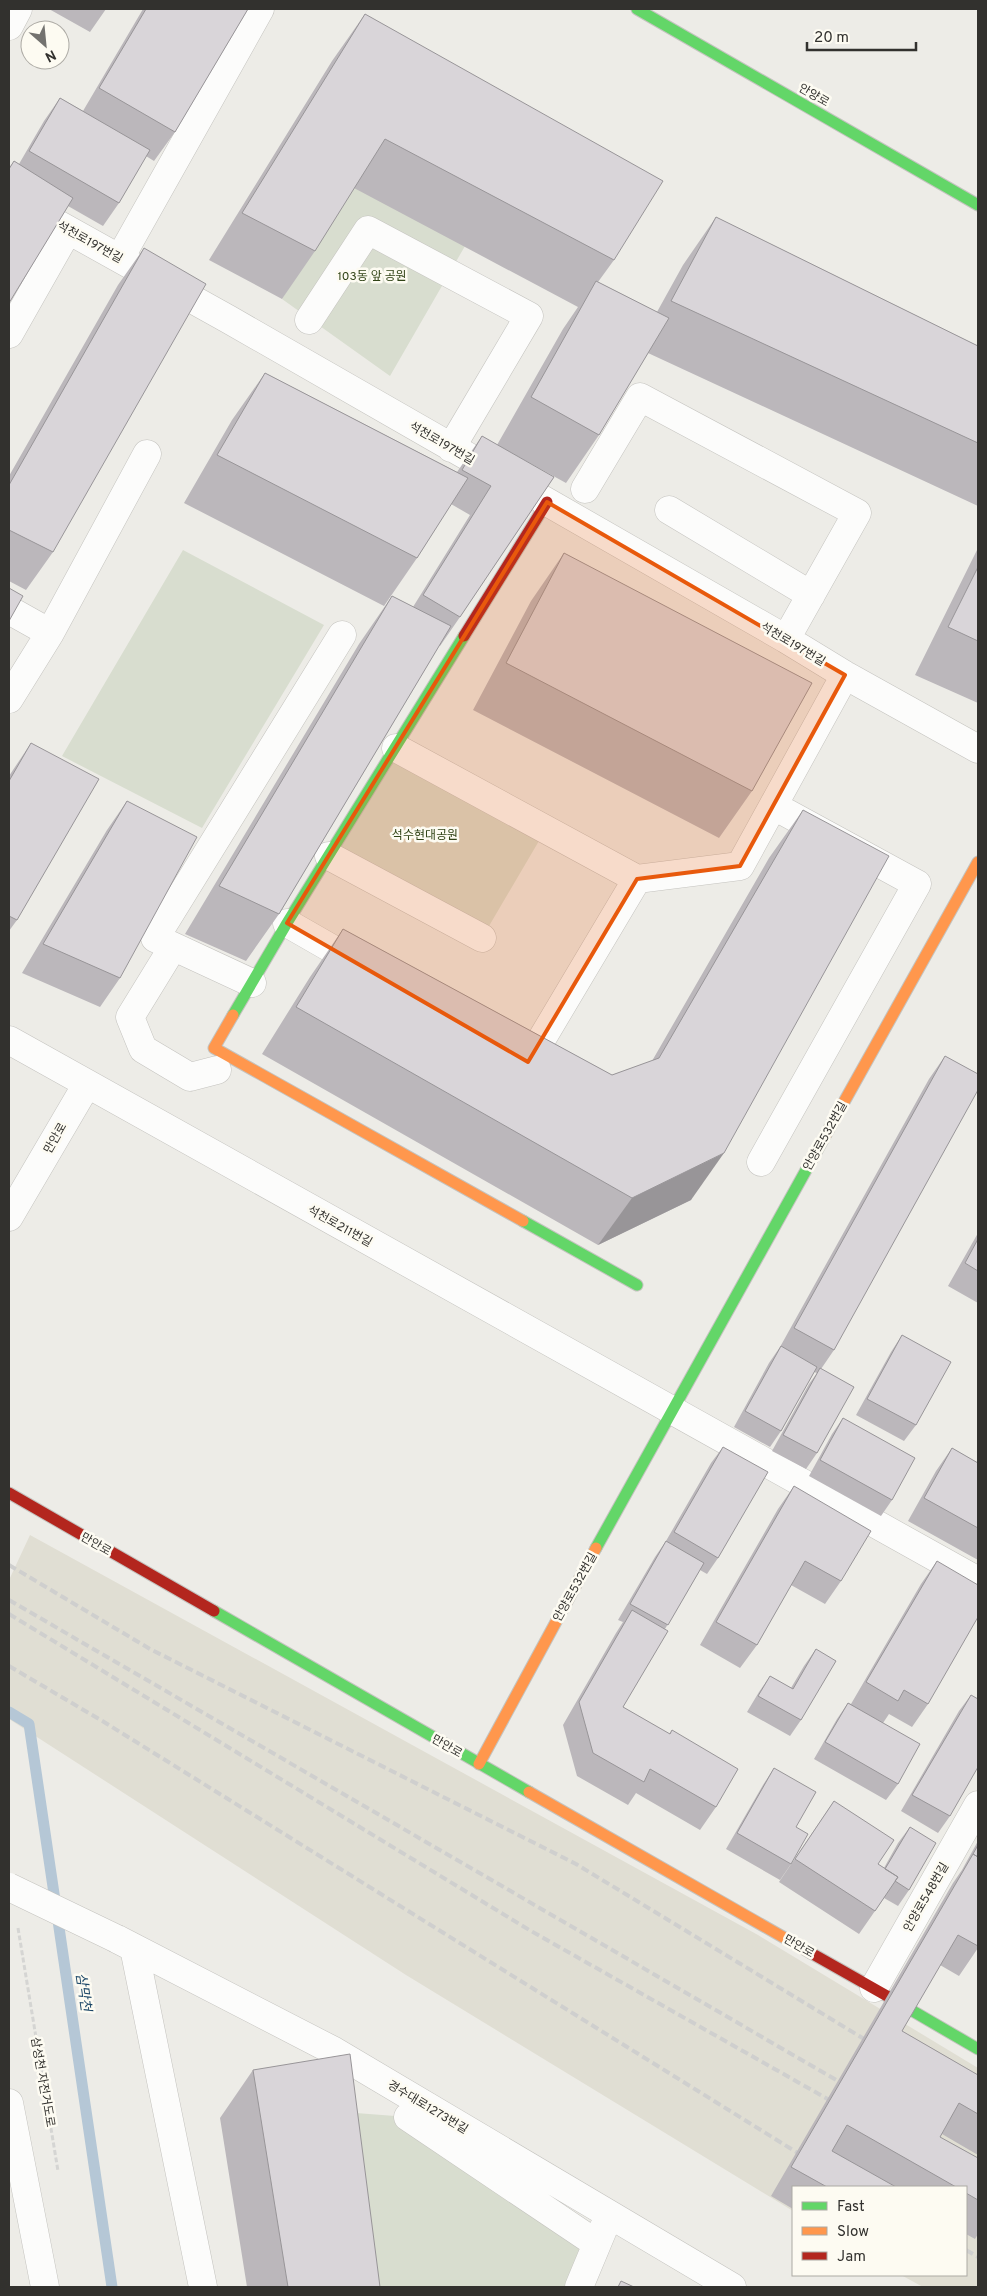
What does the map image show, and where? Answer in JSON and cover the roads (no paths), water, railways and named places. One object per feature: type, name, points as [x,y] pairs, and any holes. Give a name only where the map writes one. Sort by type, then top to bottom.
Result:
[{"type":"street","points":[[9,26],[18,9]]},
{"type":"street","points":[[120,258],[260,9]]},
{"type":"street","name":"안양로","points":[[637,9],[976,202]]},
{"type":"street","name":"석천로197번길","points":[[9,197],[120,258],[786,639],[845,675],[978,749]]},
{"type":"street","points":[[9,334],[68,230]]},
{"type":"street","points":[[309,320],[368,230],[529,316],[451,448]]},
{"type":"street","points":[[585,489],[640,397],[857,512],[786,639]]},
{"type":"street","points":[[9,699],[50,633],[147,454]]},
{"type":"street","points":[[547,502],[287,923],[214,1048],[637,1286]]},
{"type":"street","points":[[669,510],[811,595]]},
{"type":"street","points":[[9,610],[50,633]]},
{"type":"street","points":[[252,983],[155,938],[342,635]]},
{"type":"street","points":[[396,748],[637,879],[740,866],[845,675]]},
{"type":"street","points":[[762,1162],[917,884],[774,806]]},
{"type":"street","points":[[329,856],[482,938]]},
{"type":"street","name":"안양로532번길","points":[[478,1764],[671,1411],[978,862]]},
{"type":"street","points":[[502,1047],[528,1062],[637,879]]},
{"type":"street","points":[[287,923],[382,977]]},
{"type":"street","points":[[173,947],[130,1017],[143,1049],[190,1077],[217,1070]]},
{"type":"street","name":"석천로211번길","points":[[9,1040],[671,1411]]},
{"type":"street","name":"만안로","points":[[9,1217],[87,1084]]},
{"type":"street","points":[[671,1411],[978,1581]]},
{"type":"street","name":"만안로","points":[[9,1493],[478,1764],[881,1992]]},
{"type":"street","name":"안양로548번길","points":[[881,1992],[978,1805]]},
{"type":"street","name":"경수대로1273번길","points":[[9,1887],[126,1943],[334,2051],[732,2287]]},
{"type":"street","points":[[126,1943],[203,2287]]},
{"type":"street","points":[[911,2010],[978,2049]]},
{"type":"street","points":[[334,2051],[339,2086]]},
{"type":"street","points":[[9,2102],[45,2287]]},
{"type":"street","points":[[408,2117],[597,2244]]},
{"type":"street","points":[[580,2287],[609,2214]]},
{"type":"waterway","name":"삼막천","points":[[9,1712],[29,1724],[112,2287]]},
{"type":"railway","points":[[9,1565],[150,1649],[576,1864],[874,2045]]},
{"type":"railway","points":[[9,1600],[850,2088]]},
{"type":"railway","points":[[9,1614],[531,1931],[840,2106]]},
{"type":"railway","points":[[9,1666],[104,1722],[809,2160]]},
{"type":"railway","points":[[967,2251],[978,2257]]},
{"type":"park label","name":"103동 앞 공원","points":[[372,276]]},
{"type":"park label","name":"석수현대공원","points":[[425,835]]}]
